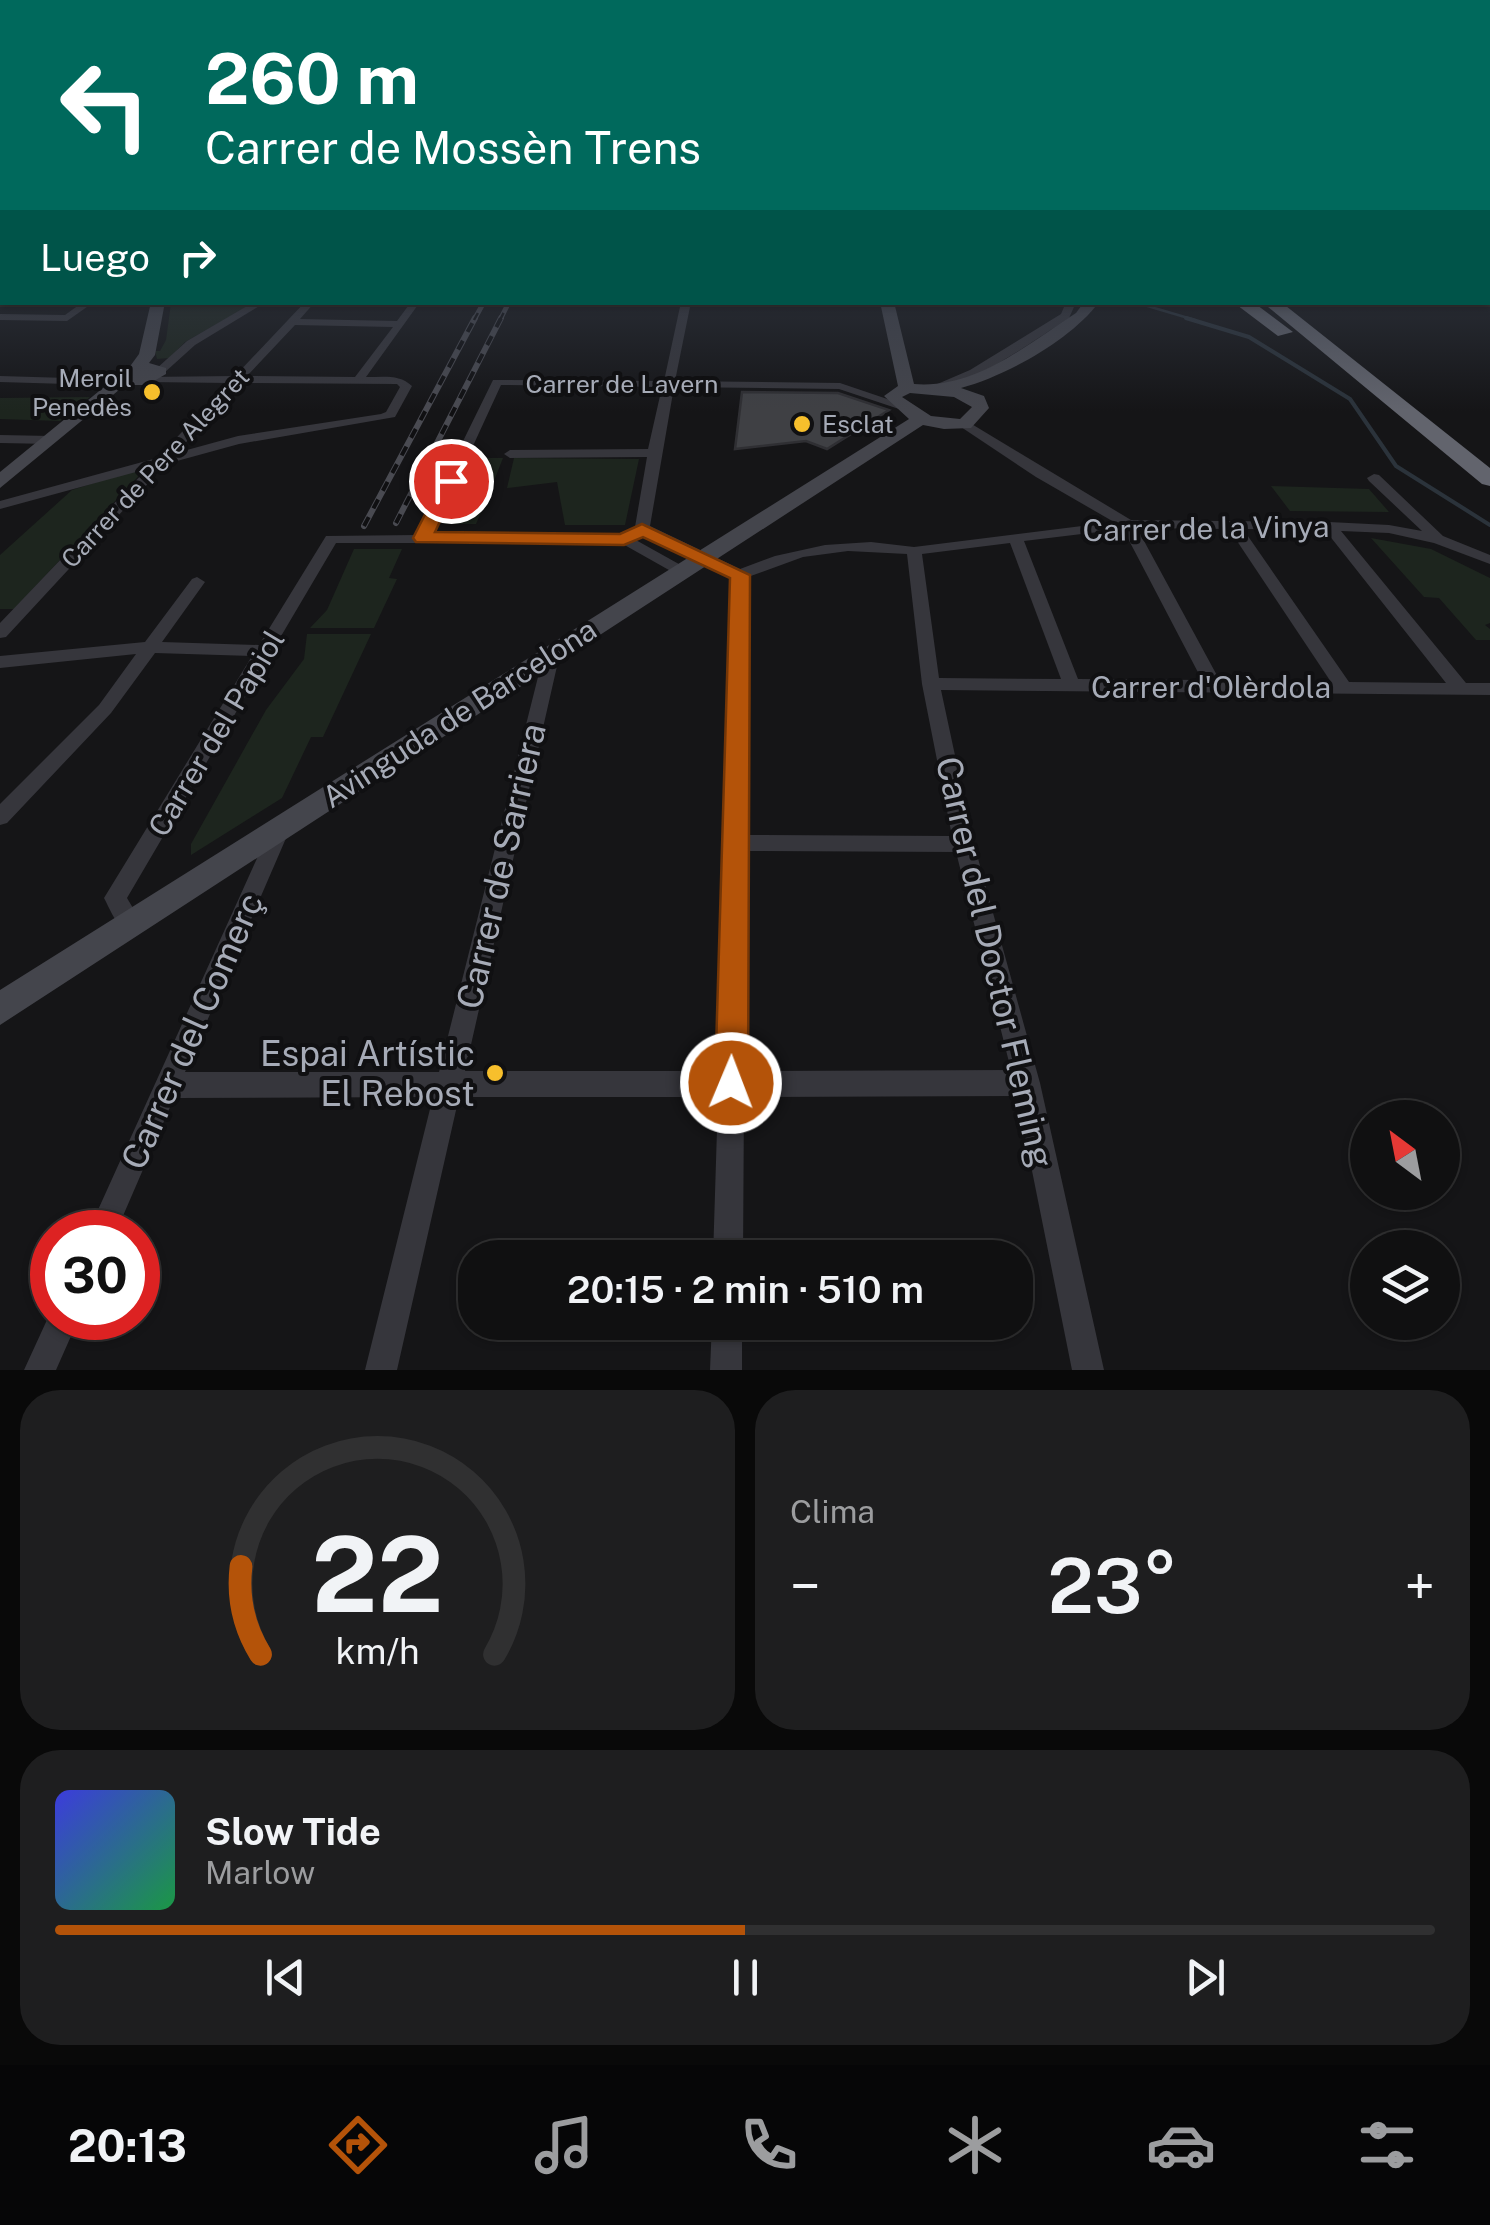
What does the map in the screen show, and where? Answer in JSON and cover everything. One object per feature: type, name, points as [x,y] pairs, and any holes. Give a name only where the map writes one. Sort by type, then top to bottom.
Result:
[{"type":"highway","points":[[1245,305],[1464,458]]},
{"type":"highway","points":[[1274,305],[1490,478]]},
{"type":"highway","points":[[1301,305],[1464,458]]},
{"type":"street","points":[[0,317],[66,318],[86,305]]},
{"type":"street","points":[[141,372],[157,305]]},
{"type":"street","points":[[0,482],[141,372],[257,305]]},
{"type":"street","name":"Carrer de Pere Alegret","points":[[0,632],[308,305]]},
{"type":"street","points":[[358,381],[414,305]]},
{"type":"street","points":[[642,529],[685,305]]},
{"type":"street","points":[[887,305],[902,394],[920,419],[964,424],[1128,524],[1214,686]]},
{"type":"street","points":[[936,389],[974,372],[1066,316],[1068,305]]},
{"type":"street","points":[[902,394],[991,375],[1082,316],[1090,305]]},
{"type":"street","points":[[936,389],[978,399],[1093,319],[1101,305]]},
{"type":"street","points":[[294,322],[400,324]]},
{"type":"street","points":[[0,380],[101,382],[141,372],[237,381],[400,381],[406,386],[391,414],[238,440],[0,506]]},
{"type":"street","points":[[964,424],[978,415],[978,399],[991,375]]},
{"type":"street","name":"Carrer de Lavern","points":[[423,538],[497,382],[669,384],[902,394]]},
{"type":"street","name":"Avinguda de Barcelona","points":[[0,1010],[920,419]]},
{"type":"street","points":[[0,439],[51,440]]},
{"type":"street","points":[[510,454],[654,453]]},
{"type":"street","points":[[1374,478],[1438,539],[1490,560]]},
{"type":"street","name":"Carrer de la Vinya","points":[[740,575],[770,559],[881,544],[914,551],[1128,524],[1330,526],[1388,529],[1438,539]]},
{"type":"street","points":[[1232,525],[1344,687]]},
{"type":"street","points":[[1330,526],[1461,689]]},
{"type":"street","points":[[642,529],[740,575],[728,1240]]},
{"type":"street","points":[[423,538],[624,539],[642,529]]},
{"type":"street","points":[[1015,536],[1072,686]]},
{"type":"street","name":"Carrer del Papiol","points":[[132,925],[114,898],[267,650],[331,538],[423,538]]},
{"type":"street","points":[[624,539],[682,572]]},
{"type":"street","name":"Carrer del Doctor Fleming","points":[[914,551],[931,684],[964,844],[1027,1083],[1088,1370]]},
{"type":"street","points":[[0,818],[105,709],[197,582]]},
{"type":"street","points":[[0,662],[149,647],[267,650]]},
{"type":"street","name":"Carrer de Sarriera","points":[[380,1370],[552,653]]},
{"type":"street","name":"Carrer d'Olèrdola","points":[[931,684],[1490,689]]},
{"type":"street","name":"Carrer del Comerç","points":[[112,1210],[280,828]]},
{"type":"street","points":[[736,843],[964,844]]},
{"type":"street","points":[[169,1085],[1027,1083]]},
{"type":"street","points":[[40,1370],[54,1340]]},
{"type":"street","points":[[726,1370],[727,1340]]},
{"type":"shaded area","points":[[171,305],[250,305],[185,342],[169,358],[157,359],[155,351],[160,351],[166,340]]},
{"type":"shaded area","points":[[90,397],[60,421],[0,419],[0,398]]},
{"type":"shaded area","points":[[472,458],[503,458],[492,486],[460,486]]},
{"type":"shaded area","points":[[514,458],[639,459],[625,525],[565,525],[557,482],[507,488]]},
{"type":"shaded area","points":[[148,466],[14,609],[0,609],[0,555],[72,490]]},
{"type":"shaded area","points":[[1271,486],[1369,489],[1389,512],[1290,511]]},
{"type":"shaded area","points":[[459,489],[491,489],[476,524],[444,524]]},
{"type":"shaded area","points":[[1371,538],[1431,549],[1490,578],[1490,623],[1485,625],[1490,629],[1490,640],[1476,640],[1439,598],[1424,597]]},
{"type":"shaded area","points":[[354,549],[402,549],[389,578],[397,579],[374,628],[310,628],[327,610]]},
{"type":"shaded area","points":[[307,634],[371,634],[323,737],[311,737],[282,798],[191,855],[191,844],[266,710],[304,659]]},
{"type":"building","name":"Esclat","points":[[742,392],[838,393],[889,410],[827,449],[806,441],[735,449]]},
{"type":"waterway","points":[[1144,305],[1195,320]]},
{"type":"waterway","points":[[1186,318],[1249,337],[1350,399],[1396,466],[1490,525]]},
{"type":"railway","points":[[474,320],[482,305]]},
{"type":"railway","points":[[501,318],[508,305]]},
{"type":"railway","points":[[364,526],[475,318]]},
{"type":"railway","points":[[396,523],[501,318]]},
{"type":"place","name":"Meroil Penedès","points":[[152,392]]},
{"type":"place","name":"Esclat","points":[[802,424]]},
{"type":"place","name":"Espai Artístic El Rebost","points":[[495,1073]]},
{"type":"route","points":[[451,481],[423,538],[624,539],[642,529],[651,530],[740,575],[731,1083]]}]
